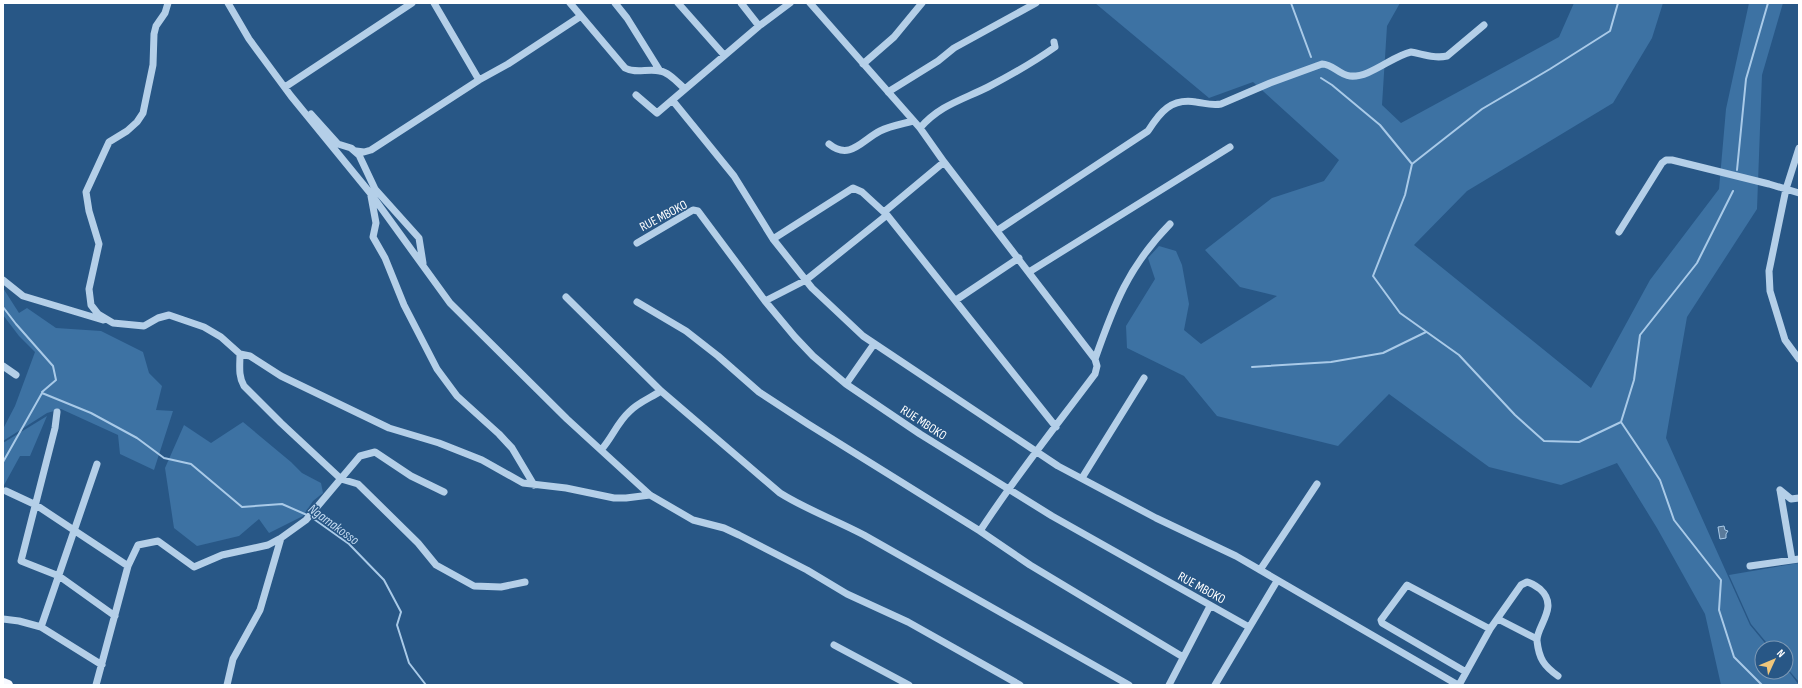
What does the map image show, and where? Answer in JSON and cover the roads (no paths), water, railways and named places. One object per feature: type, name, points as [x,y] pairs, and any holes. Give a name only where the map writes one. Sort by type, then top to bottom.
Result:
[{"type":"main road","points":[[3,683],[8,685]]},
{"type":"street","points":[[113,323],[98,314],[91,305],[89,289],[99,244],[89,211],[86,192],[109,142],[127,131],[144,113],[152,65],[154,34],[156,26],[165,13],[168,3]]},
{"type":"street","points":[[228,3],[249,39],[285,88],[371,194],[423,263],[450,303],[461,315],[475,326],[499,353],[650,495],[693,520],[724,528],[746,538],[847,594],[908,622],[1020,685]]},
{"type":"street","points":[[285,88],[412,3]]},
{"type":"street","points":[[434,3],[479,80]]},
{"type":"street","points":[[570,3],[625,68],[635,71],[660,71],[667,73],[686,89]]},
{"type":"street","points":[[615,3],[627,18],[660,71]]},
{"type":"street","points":[[678,3],[724,55]]},
{"type":"street","points":[[741,3],[759,26]]},
{"type":"street","points":[[636,95],[657,113],[759,26],[790,3]]},
{"type":"street","points":[[810,3],[912,121],[920,128],[944,162],[998,230],[1095,360],[1097,366],[1094,374],[1056,427],[1007,489],[980,531]]},
{"type":"street","points":[[863,64],[894,37],[922,3]]},
{"type":"street","points":[[888,92],[938,61],[954,48],[1036,3]]},
{"type":"street","points":[[291,96],[304,105],[338,144],[356,151],[364,152],[371,150],[581,16]]},
{"type":"street","points":[[998,230],[1148,131],[1159,114],[1167,107],[1175,103],[1194,102],[1214,105],[1221,104],[1270,83],[1322,64],[1328,64],[1349,76],[1361,74],[1411,52],[1426,56],[1447,56],[1484,25]]},
{"type":"street","points":[[920,128],[931,116],[942,108],[992,84],[1044,54],[1055,47],[1054,42]]},
{"type":"street","points":[[672,101],[734,176],[773,239],[812,288],[855,329],[874,344],[1036,453],[1260,570],[1458,685],[1490,629],[1521,585],[1527,582],[1536,586],[1543,592],[1546,598],[1546,618],[1537,639],[1543,663],[1558,676]]},
{"type":"street","points":[[829,144],[836,150],[849,150],[862,144],[880,131],[912,121]]},
{"type":"street","points":[[1029,272],[1230,147]]},
{"type":"street","points":[[1799,148],[1786,189],[1769,271],[1770,291],[1785,340],[1799,359]]},
{"type":"street","points":[[356,151],[375,189],[418,238],[423,263]]},
{"type":"street","points":[[1619,232],[1666,160],[1672,160],[1799,193]]},
{"type":"street","points":[[765,301],[806,280],[944,162]]},
{"type":"street","points":[[773,239],[853,188],[862,192],[886,213],[1056,427]]},
{"type":"street","points":[[371,194],[376,223],[373,236],[385,258],[404,306],[438,369],[457,396],[499,434],[512,448],[534,485]]},
{"type":"street","name":"RUE MBOKO","points":[[637,243],[696,210],[765,301],[813,356],[846,384],[920,434],[1007,489],[1079,532],[1249,627]]},
{"type":"street","points":[[1095,360],[1125,282],[1151,245],[1170,224]]},
{"type":"street","points":[[956,300],[1019,258]]},
{"type":"street","points":[[3,280],[22,296],[113,323],[144,326],[158,318],[169,315],[204,327],[221,337],[240,354],[250,356],[281,376],[389,428],[454,449],[482,460],[523,483],[566,488],[614,498],[650,495]]},
{"type":"street","points":[[566,297],[661,391],[780,493],[799,505],[838,521],[864,535],[1129,685]]},
{"type":"street","points":[[637,302],[686,331],[718,356],[759,392],[808,424],[980,531],[1030,565],[1183,657]]},
{"type":"street","points":[[846,384],[874,344]]},
{"type":"street","points":[[240,354],[240,374],[244,386],[280,423],[342,479],[358,484],[418,542],[436,565],[474,586],[501,587],[525,582]]},
{"type":"street","points":[[3,366],[16,375]]},
{"type":"street","points":[[1082,478],[1144,378]]},
{"type":"street","points":[[601,450],[610,440],[618,425],[628,412],[638,404],[661,391]]},
{"type":"street","points":[[57,412],[55,428],[21,561],[59,576],[115,616]]},
{"type":"street","points":[[96,685],[128,566],[138,545],[158,541],[194,567],[222,556],[268,544],[281,538],[306,520],[360,456],[375,452],[411,476],[444,492]]},
{"type":"street","points":[[41,627],[73,530],[97,464]]},
{"type":"street","points":[[1260,570],[1317,484]]},
{"type":"street","points":[[1750,566],[1795,560],[1780,490],[1791,499],[1799,498]]},
{"type":"street","points":[[6,491],[36,505],[128,566]]},
{"type":"street","points":[[227,685],[233,659],[260,610],[281,538]]},
{"type":"street","points":[[1214,685],[1277,581]]},
{"type":"street","points":[[1466,672],[1382,623],[1381,620],[1407,585],[1490,629]]},
{"type":"street","points":[[1169,685],[1210,606]]},
{"type":"street","points":[[3,619],[19,621],[41,627],[102,665]]},
{"type":"street","points":[[1498,619],[1537,639]]},
{"type":"street","points":[[834,645],[909,685]]},
{"type":"waterway","points":[[1291,3],[1311,57]]},
{"type":"waterway","points":[[1412,164],[1482,109],[1550,69],[1610,31],[1618,3]]},
{"type":"waterway","points":[[1737,170],[1746,79],[1768,3]]},
{"type":"waterway","points":[[1321,78],[1332,85],[1380,125],[1412,164],[1405,195],[1373,276],[1400,313],[1459,355],[1515,415],[1544,441],[1579,442],[1621,422],[1660,480],[1674,520],[1721,580],[1719,610],[1734,657],[1762,685]]},
{"type":"waterway","points":[[1621,422],[1634,380],[1640,335],[1697,263],[1733,191]]},
{"type":"waterway","points":[[3,307],[53,366],[56,380],[42,392]]},
{"type":"waterway","points":[[1252,367],[1331,362],[1383,353],[1426,332]]},
{"type":"waterway","name":"Ngamakosso","points":[[3,462],[42,393],[91,413],[137,438],[164,458],[191,464],[242,507],[282,504],[307,515]]},
{"type":"waterway","name":"Ngamakosso","points":[[311,517],[349,544],[384,580],[401,612],[397,625],[409,663],[426,685]]}]
